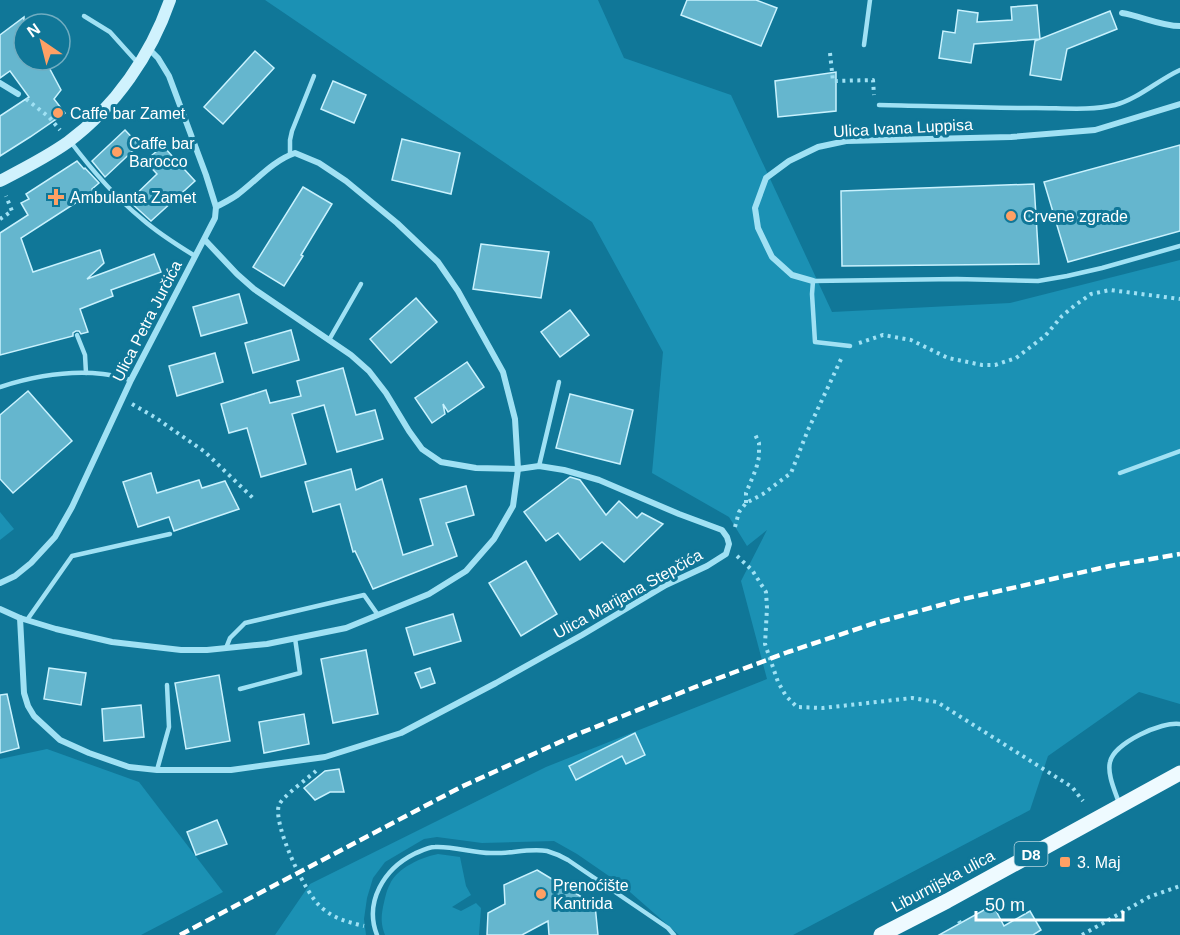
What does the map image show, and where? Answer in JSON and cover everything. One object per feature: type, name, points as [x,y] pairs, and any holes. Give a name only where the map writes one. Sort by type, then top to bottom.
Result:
[{"type":"main road","points":[[0,182],[31,166],[70,141],[104,110],[149,49],[170,0]]},
{"type":"main road","name":"Liburnijska ulica","points":[[881,935],[1180,773]]},
{"type":"street","points":[[1122,13],[1180,27]]},
{"type":"street","points":[[0,609],[56,629],[112,642],[181,650],[207,650],[267,644],[346,628],[429,594],[466,571],[495,539],[513,506],[518,469],[515,419],[502,372],[458,291],[438,262],[397,223],[346,182],[318,163],[295,153],[285,157],[236,196],[216,207],[207,175],[169,76],[158,58],[149,49]]},
{"type":"street","points":[[0,83],[18,94]]},
{"type":"street","name":"Ulica Ivana Luppisa","points":[[813,281],[792,275],[772,257],[758,228],[755,208],[766,178],[789,161],[818,147],[846,141],[1011,137],[1095,130],[1180,104]]},
{"type":"street","name":"Ulica Petra Jurčića","points":[[0,583],[15,576],[31,563],[55,537],[72,507],[131,381],[205,240],[215,218],[216,207]]},
{"type":"street","name":"Ulica Marijana Stepčića","points":[[23,619],[24,693],[34,716],[60,740],[129,767],[157,771],[231,770],[325,757],[401,733],[582,635],[666,585],[726,555],[729,544],[722,530],[599,480],[564,470],[538,466],[518,469],[476,468],[441,462],[422,448],[386,393],[369,371],[351,354],[254,289],[205,240]]},
{"type":"lane","points":[[864,45],[870,0]]},
{"type":"lane","points":[[84,15],[110,32],[139,64]]},
{"type":"lane","points":[[876,104],[993,108],[1081,108],[1113,105],[1126,101],[1180,70]]},
{"type":"lane","points":[[290,155],[292,131],[314,76]]},
{"type":"lane","points":[[70,141],[93,170],[133,211],[195,256]]},
{"type":"lane","points":[[850,346],[815,342],[813,281],[957,279],[1038,281],[1102,268],[1180,246]]},
{"type":"lane","points":[[329,340],[361,285]]},
{"type":"lane","points":[[77,335],[85,355],[86,373]]},
{"type":"lane","points":[[0,387],[52,374],[105,374],[131,381]]},
{"type":"lane","points":[[538,466],[559,382]]},
{"type":"lane","points":[[1120,473],[1180,451]]},
{"type":"lane","points":[[23,619],[72,556],[170,534]]},
{"type":"lane","points":[[226,648],[230,638],[245,623],[364,595],[378,615]]},
{"type":"lane","points":[[240,689],[300,673],[295,638]]},
{"type":"lane","points":[[157,771],[169,728],[167,685]]},
{"type":"lane","points":[[1120,806],[1110,772],[1110,760],[1114,754],[1124,744],[1148,732],[1172,723],[1180,724]]},
{"type":"lane","points":[[377,935],[373,912],[382,881],[387,874],[397,864],[416,853],[426,849],[444,847],[491,853],[546,851],[557,854],[668,928],[674,935]]},
{"type":"path","points":[[830,53],[833,81],[873,80],[876,104]]},
{"type":"path","points":[[18,94],[49,117],[60,130]]},
{"type":"path","points":[[0,219],[12,211],[6,196]]},
{"type":"path","points":[[735,531],[739,512],[746,503],[763,494],[791,473],[839,360],[850,346],[883,335],[911,340],[948,358],[982,365],[995,365],[1016,358],[1045,336],[1062,316],[1091,294],[1110,291],[1180,299]]},
{"type":"path","points":[[131,403],[205,453],[255,500]]},
{"type":"path","points":[[746,503],[746,493],[759,457],[759,443],[754,432]]},
{"type":"path","points":[[737,555],[752,570],[766,592],[765,644],[778,682],[786,696],[797,706],[823,708],[912,698],[937,702],[1072,787],[1083,801]]},
{"type":"path","points":[[320,767],[280,801],[277,814],[289,854],[307,891],[320,907],[339,920],[375,928]]},
{"type":"path","points":[[1082,935],[1149,897],[1180,886]]},
{"type":"shaded area","points":[[265,0],[598,0],[624,58],[731,95],[832,312],[1010,303],[1180,260],[1180,704],[1139,692],[1048,756],[1030,810],[793,935],[679,935],[622,885],[554,841],[482,843],[437,837],[424,839],[385,862],[373,878],[364,919],[366,935],[275,935],[310,884],[546,767],[767,679],[741,581],[767,530],[747,546],[729,517],[652,473],[663,352],[592,222]]},
{"type":"shaded area","points":[[0,512],[14,529],[0,540]]},
{"type":"shaded area","points":[[47,749],[139,782],[223,892],[141,935],[0,935],[0,759]]},
{"type":"shaded area","points":[[438,854],[460,857],[466,886],[471,895],[452,907],[461,911],[476,903],[481,908],[479,935],[385,935],[382,911],[393,878],[411,864]]},
{"type":"building","points":[[687,0],[756,0],[777,8],[761,46],[681,15]]},
{"type":"building","points":[[1037,5],[1040,39],[974,44],[971,63],[939,58],[943,31],[955,33],[958,10],[978,13],[977,22],[1012,20],[1011,7]]},
{"type":"building","points":[[1110,11],[1117,29],[1067,49],[1061,80],[1030,75],[1035,41]]},
{"type":"building","points":[[12,26],[12,72],[51,72],[61,90],[54,99],[65,113],[0,156],[0,116],[29,97],[10,71],[0,78],[0,35]]},
{"type":"building","points":[[255,51],[274,68],[223,124],[204,107]]},
{"type":"building","points":[[836,72],[836,111],[778,117],[775,81]]},
{"type":"building","points":[[333,81],[366,95],[354,123],[321,109]]},
{"type":"building","name":"Caffe bar Barocco","points":[[125,130],[139,145],[105,177],[92,161]]},
{"type":"building","points":[[402,139],[460,153],[451,194],[392,180]]},
{"type":"building","points":[[1180,145],[1180,231],[1068,262],[1044,182]]},
{"type":"building","points":[[163,146],[195,181],[151,221],[129,201],[157,174],[145,161]]},
{"type":"building","points":[[77,161],[99,183],[92,189],[94,191],[21,238],[33,272],[100,250],[104,263],[87,279],[154,254],[161,272],[111,290],[113,296],[80,309],[88,332],[81,334],[76,331],[73,336],[0,355],[0,233],[28,215],[21,203],[29,199],[26,194]]},
{"type":"building","points":[[1034,184],[1039,264],[842,266],[841,191]]},
{"type":"building","points":[[303,187],[332,204],[284,286],[253,267]]},
{"type":"building","points":[[481,244],[549,252],[541,298],[473,289]]},
{"type":"building","points":[[239,294],[247,323],[201,336],[193,307]]},
{"type":"building","points":[[416,298],[437,322],[391,363],[370,339]]},
{"type":"building","points":[[570,310],[589,335],[560,357],[541,332]]},
{"type":"building","points":[[291,330],[299,360],[253,373],[245,343]]},
{"type":"building","points":[[215,353],[223,382],[177,396],[169,366]]},
{"type":"building","points":[[467,362],[484,387],[448,412],[443,404],[445,414],[432,423],[415,398]]},
{"type":"building","points":[[343,368],[356,415],[375,410],[383,439],[337,452],[324,405],[292,414],[306,464],[261,477],[247,428],[229,433],[221,404],[266,390],[270,403],[301,396],[297,381]]},
{"type":"building","points":[[28,391],[72,441],[13,493],[0,479],[0,415]]},
{"type":"building","points":[[570,394],[633,410],[620,464],[556,448]]},
{"type":"building","points":[[351,469],[356,490],[382,479],[403,555],[433,545],[420,499],[466,486],[474,515],[446,523],[457,556],[373,589],[355,551],[353,552],[340,504],[313,512],[305,482]]},
{"type":"building","points":[[151,473],[157,493],[199,480],[202,488],[225,481],[239,509],[174,531],[169,517],[138,527],[123,482]]},
{"type":"building","points":[[570,477],[580,480],[606,515],[619,501],[637,518],[642,513],[663,524],[624,562],[602,542],[580,560],[558,533],[546,541],[524,512]]},
{"type":"building","points":[[526,561],[557,614],[521,636],[489,583]]},
{"type":"building","points":[[453,614],[461,641],[414,655],[406,628]]},
{"type":"building","points":[[366,650],[378,714],[333,723],[321,659]]},
{"type":"building","points":[[49,668],[86,673],[81,705],[44,699]]},
{"type":"building","points":[[430,668],[435,683],[421,688],[415,673]]},
{"type":"building","points":[[219,675],[230,741],[186,749],[175,683]]},
{"type":"building","points":[[7,694],[19,748],[0,753],[0,695]]},
{"type":"building","points":[[141,705],[144,737],[104,741],[102,709]]},
{"type":"building","points":[[304,714],[309,744],[264,753],[259,722]]},
{"type":"building","points":[[635,733],[645,755],[626,764],[622,756],[576,780],[569,766]]},
{"type":"building","points":[[339,769],[344,792],[330,792],[315,800],[304,788],[325,771]]},
{"type":"building","points":[[217,820],[227,844],[196,855],[187,832]]},
{"type":"building","name":"Prenoćište Kantrida","points":[[537,870],[595,905],[598,935],[549,935],[548,921],[522,935],[487,935],[488,913],[505,904],[504,885]]},
{"type":"building","points":[[993,905],[1004,926],[1030,911],[1041,930],[1033,935],[939,935]]},
{"type":"railway","points":[[180,935],[461,787],[573,736],[695,687],[788,652],[875,623],[959,600],[1110,566],[1180,554]]},
{"type":"place","name":"Caffe bar Zamet","points":[[58,113]]},
{"type":"place","name":"Caffe bar Barocco","points":[[117,152]]},
{"type":"place","name":"Ambulanta Zamet","points":[[56,197]]},
{"type":"place","name":"Crvene zgrade","points":[[1011,216]]},
{"type":"place","name":"3. Maj","points":[[1065,862]]},
{"type":"place","name":"Prenoćište Kantrida","points":[[541,894]]}]
